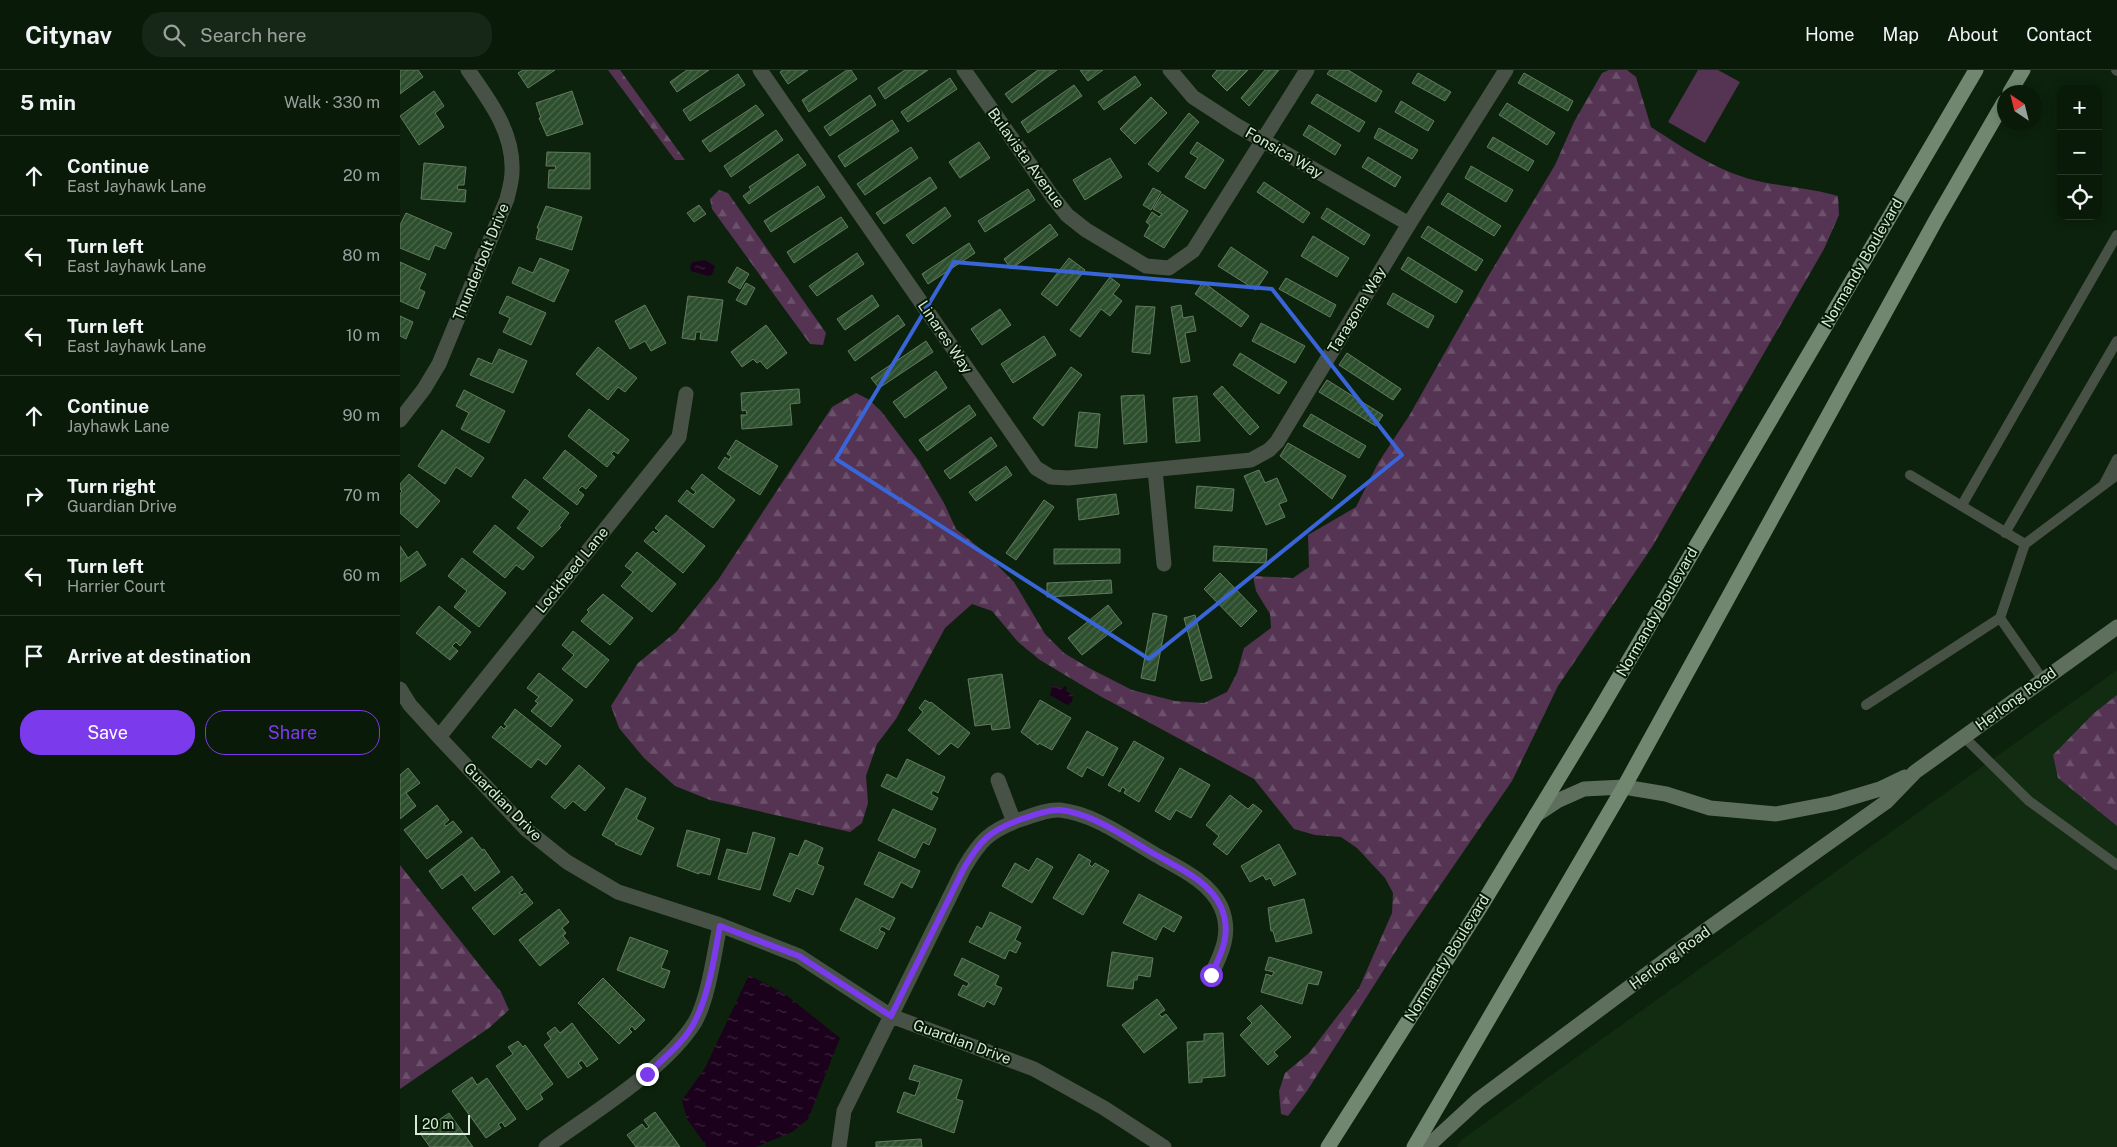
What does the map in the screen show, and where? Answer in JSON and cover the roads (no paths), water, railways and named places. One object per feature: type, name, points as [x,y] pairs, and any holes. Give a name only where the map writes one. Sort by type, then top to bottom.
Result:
[{"type":"main road","name":"Normandy Boulevard","points":[[1328,1147],[1536,815],[1976,70]]},
{"type":"main road","points":[[2014,85],[2023,70]]},
{"type":"main road","points":[[1414,1147],[1624,787],[1932,226],[1997,114]]},
{"type":"street","name":"Thunderbolt Drive","points":[[400,420],[424,389],[439,364],[507,199],[512,171],[507,137],[495,108],[468,70]]},
{"type":"street","name":"Linares Way","points":[[760,70],[1036,468],[1051,477],[1068,478],[1155,470]]},
{"type":"street","name":"Bulavista Avenue","points":[[964,70],[1067,215],[1086,230],[1146,266],[1169,268],[1194,251],[1307,70]]},
{"type":"street","name":"Fonsica Way","points":[[1170,70],[1193,97],[1263,141],[1410,224]]},
{"type":"street","name":"Taragona Way","points":[[1155,470],[1251,460],[1269,450],[1277,442],[1506,70]]},
{"type":"street","name":"Lockheed Lane","points":[[439,737],[679,437],[686,394]]},
{"type":"street","points":[[1155,470],[1164,564]]},
{"type":"street","name":"Herlong Road","points":[[1536,815],[1557,801],[1584,789],[1624,787],[1666,794],[1710,808],[1776,814],[1833,804],[1880,789],[1915,772],[2117,627]]},
{"type":"street","name":"Guardian Drive","points":[[400,689],[410,705],[526,830],[567,862],[618,892],[720,926],[799,956],[891,1016],[1034,1069],[1104,1108],[1164,1147]]},
{"type":"street","name":"Herlong Road","points":[[1427,1147],[1478,1100],[1702,933],[1886,802],[1915,772]]},
{"type":"street","points":[[998,780],[1014,822]]},
{"type":"street","points":[[839,1147],[844,1111],[964,868],[976,846],[994,830],[1031,816],[1058,810],[1092,818],[1200,880],[1220,906],[1225,923],[1225,946],[1211,975]]},
{"type":"street","points":[[546,1147],[647,1074],[675,1048],[696,1020],[708,987],[720,926]]},
{"type":"lane","points":[[1962,505],[2117,235]]},
{"type":"lane","points":[[2006,532],[2117,341]]},
{"type":"lane","points":[[2102,487],[2117,459]]},
{"type":"lane","points":[[1910,475],[2025,544]]},
{"type":"lane","points":[[1866,705],[2000,618],[2025,544],[2117,476]]},
{"type":"lane","points":[[2000,618],[2044,680]]},
{"type":"lane","points":[[1964,738],[2029,801],[2117,865]]},
{"type":"water","points":[[705,260],[715,266],[712,275],[708,276],[691,271],[692,262]]},
{"type":"water","points":[[1055,685],[1062,688],[1067,686],[1066,691],[1073,695],[1072,702],[1067,705],[1050,695],[1052,686]]},
{"type":"water","points":[[749,975],[785,994],[840,1038],[808,1119],[792,1132],[756,1147],[707,1147],[687,1119],[682,1100],[705,1068]]}]
